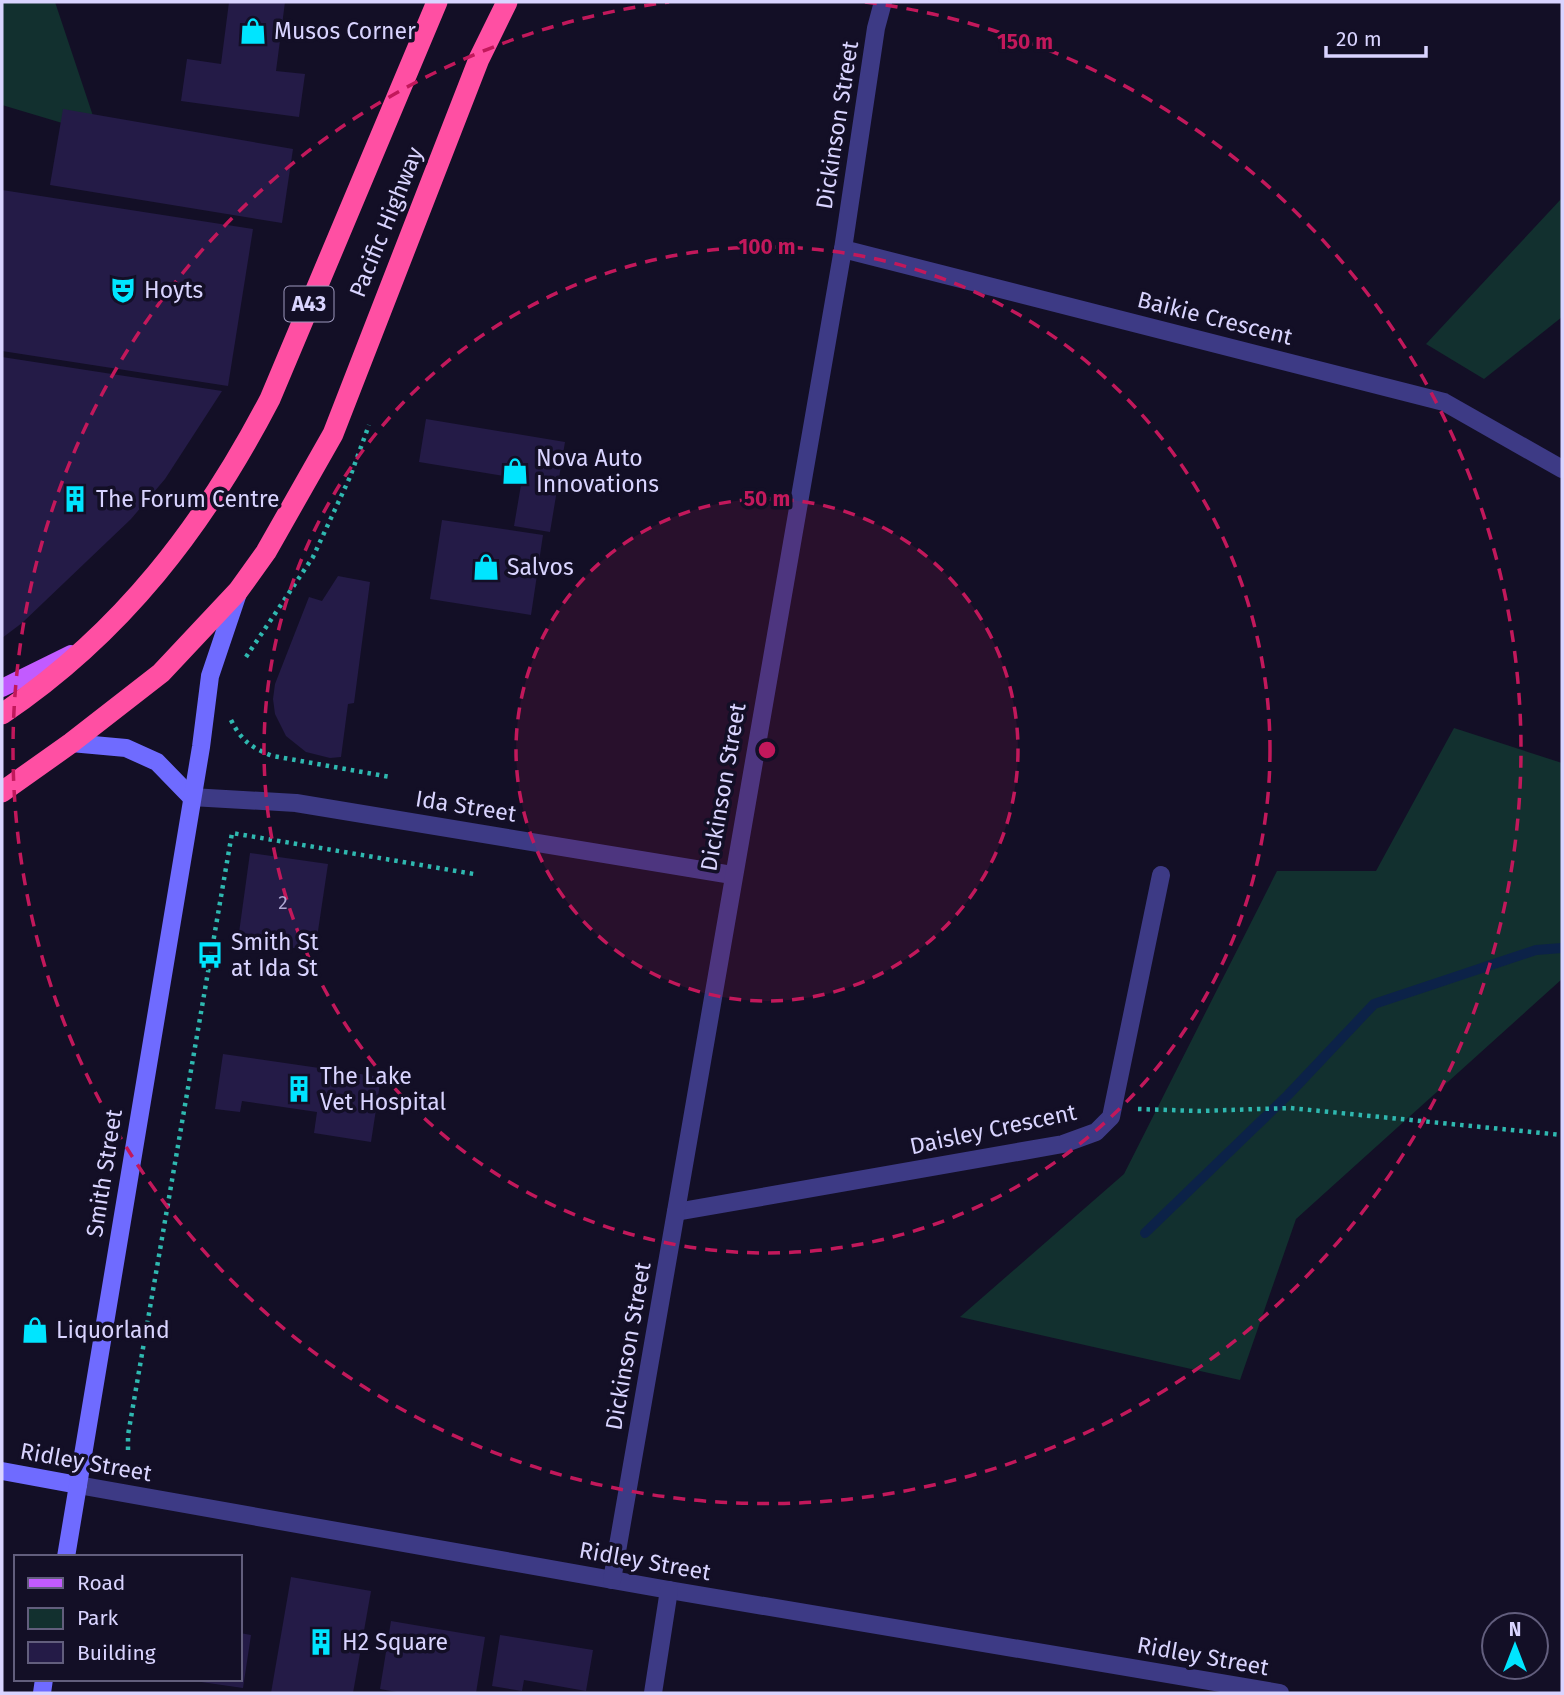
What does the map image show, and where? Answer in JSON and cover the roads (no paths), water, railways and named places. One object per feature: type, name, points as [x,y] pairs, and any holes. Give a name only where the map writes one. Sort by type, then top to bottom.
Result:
[{"type":"highway","name":"Pacific Highway","points":[[2,714],[89,645],[148,587],[175,554],[237,462],[270,399],[437,2]]},
{"type":"highway","name":"Pacific Highway","points":[[2,792],[71,743],[161,673],[238,591],[267,552],[333,434],[479,59],[507,2]]},
{"type":"main road","points":[[2,688],[89,645]]},
{"type":"street","name":"Dickinson Street","points":[[612,1580],[732,875],[843,249],[876,28],[883,2]]},
{"type":"street","name":"Baikie Crescent","points":[[843,249],[1444,402],[1562,469]]},
{"type":"street","name":"Smith Street","points":[[66,1555],[210,676],[238,591]]},
{"type":"street","points":[[71,743],[126,748],[157,762],[191,797]]},
{"type":"street","name":"Ida Street","points":[[191,797],[296,803],[732,875]]},
{"type":"street","name":"Daisley Crescent","points":[[676,1212],[1063,1144],[1096,1132],[1111,1117],[1161,875]]},
{"type":"street","name":"Ridley Street","points":[[2,1471],[669,1590],[1275,1693]]},
{"type":"street","points":[[653,1693],[669,1590]]},
{"type":"waterway","points":[[1145,1233],[1288,1095],[1374,1004],[1536,950],[1562,948]]},
{"type":"place","name":"Musos Corner","points":[[253,31]]},
{"type":"place","name":"Hoyts","points":[[123,290]]},
{"type":"place","name":"Nova Auto Innovations","points":[[515,471]]},
{"type":"place","name":"The Forum Centre","points":[[75,499]]},
{"type":"place","name":"Salvos","points":[[486,567]]},
{"type":"place","name":"Smith St at Ida St","points":[[210,955]]},
{"type":"place","name":"The Lake Vet Hospital","points":[[299,1089]]},
{"type":"place","name":"Liquorland","points":[[35,1330]]},
{"type":"place","name":"H2 Square","points":[[321,1642]]}]
